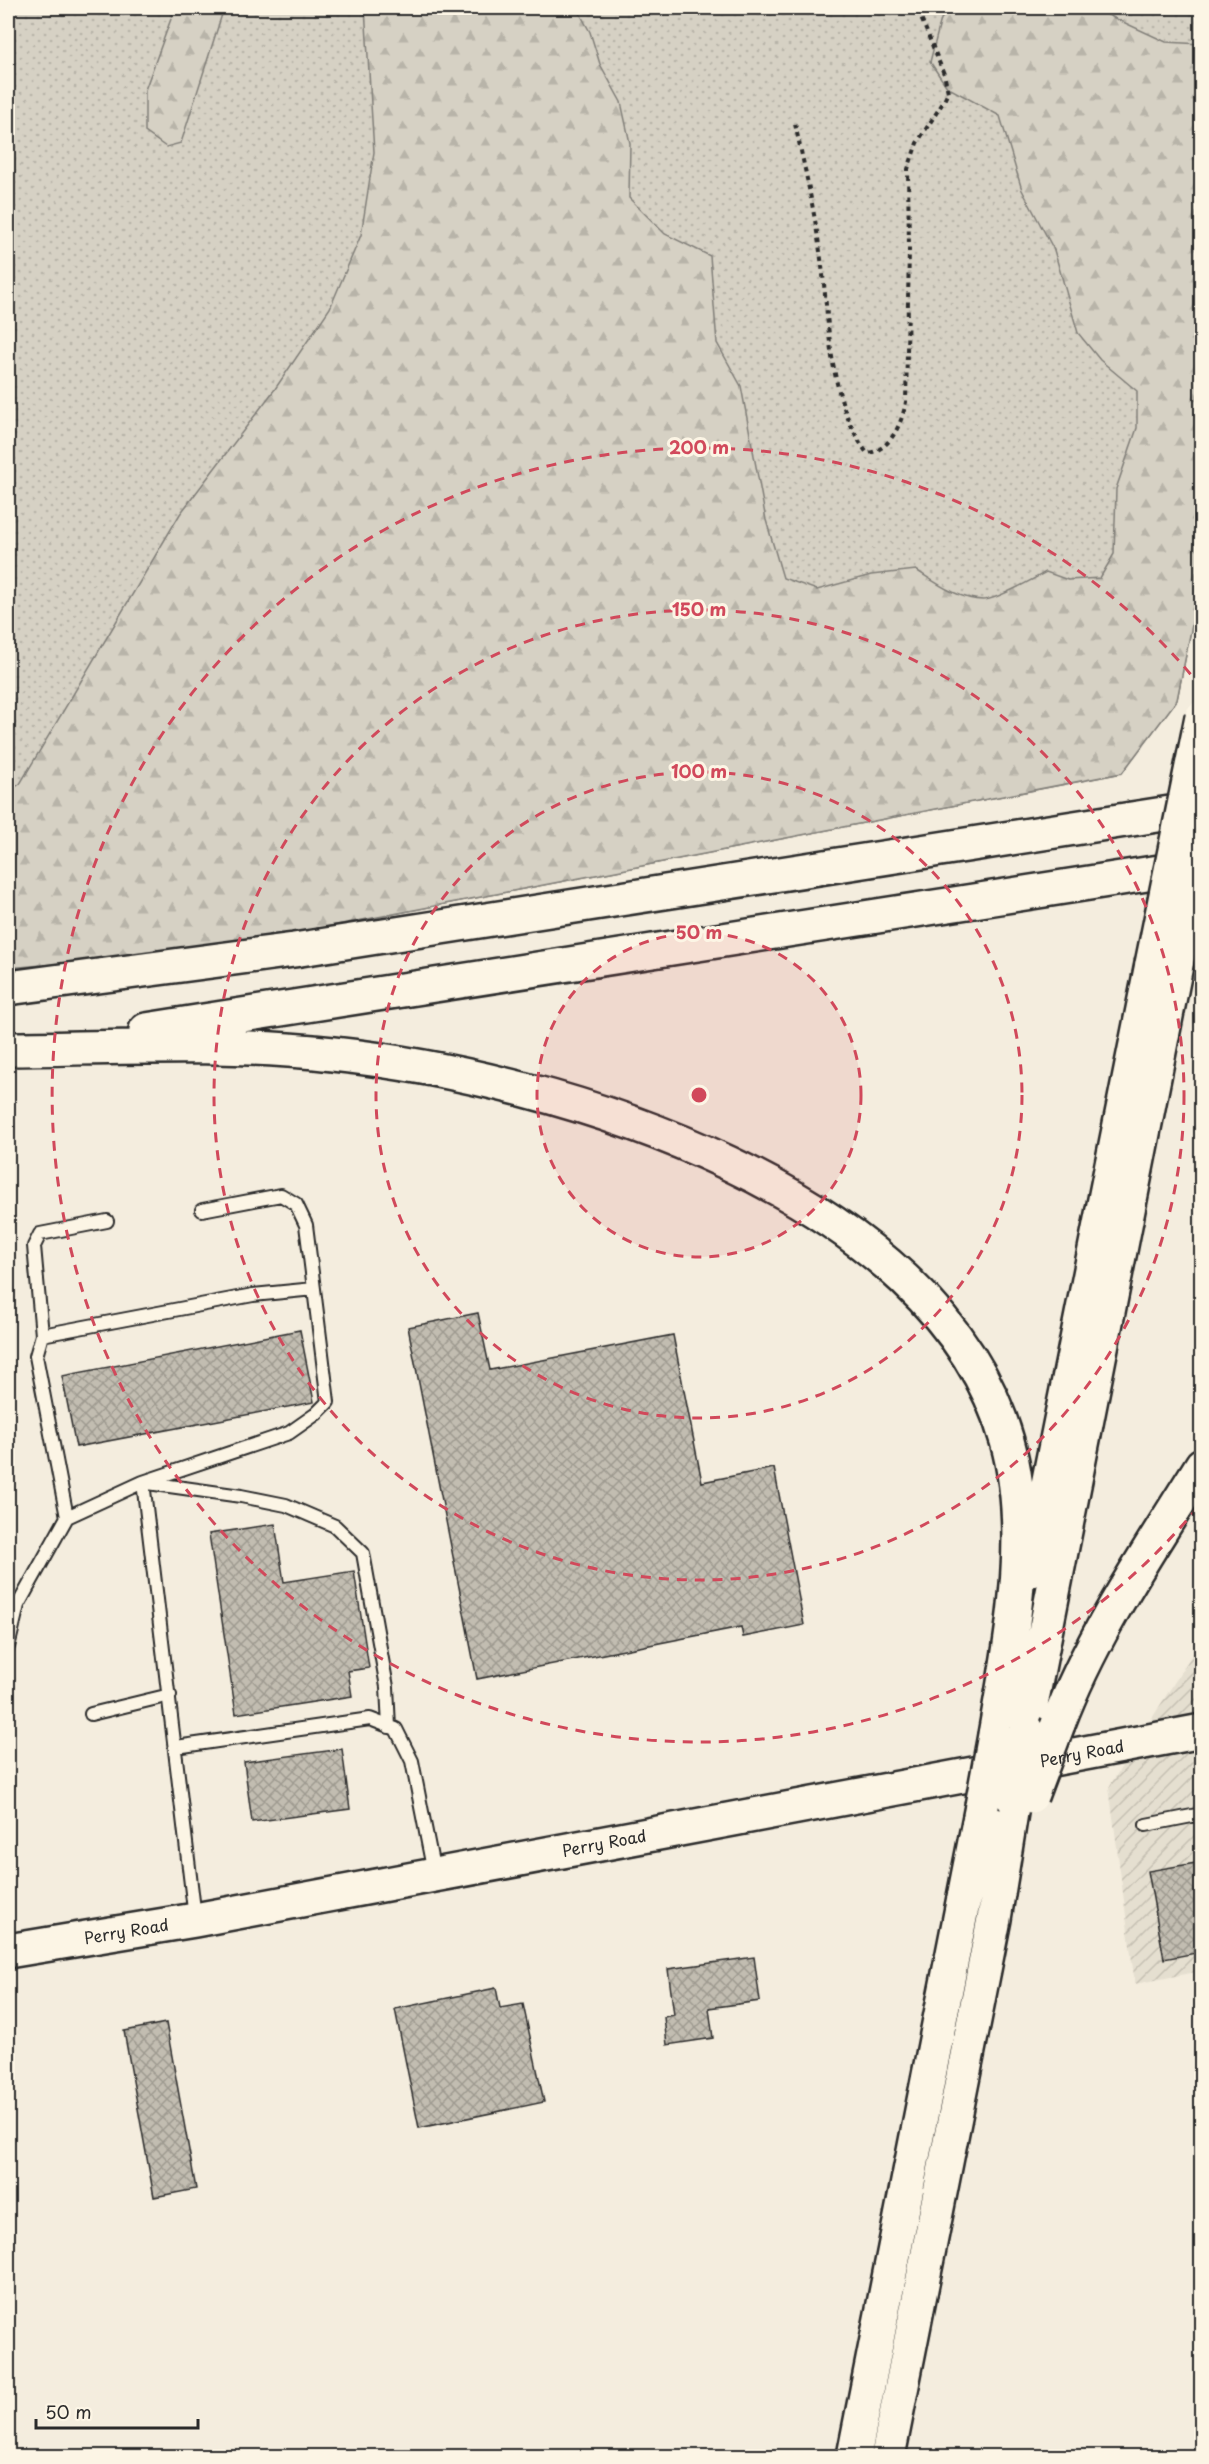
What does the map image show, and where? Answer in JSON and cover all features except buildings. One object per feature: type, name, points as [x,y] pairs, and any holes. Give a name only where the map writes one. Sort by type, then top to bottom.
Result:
[{"type":"main road","points":[[1011,1732],[1165,962],[1202,717]]},
{"type":"main road","points":[[957,846],[1086,809],[1202,784]]},
{"type":"main road","points":[[8,988],[282,952],[1202,808]]},
{"type":"main road","points":[[1007,1668],[1041,1527],[1165,962],[1202,838]]},
{"type":"main road","points":[[8,1047],[234,1017],[1202,866]]},
{"type":"main road","points":[[8,1047],[258,1048],[331,1053],[434,1068],[534,1091],[622,1118],[715,1157],[813,1209],[860,1242],[921,1298],[964,1350],[994,1403],[1007,1439],[1017,1497],[1017,1560],[1007,1668],[1011,1732],[1009,1801],[994,1919],[888,2457]]},
{"type":"main road","points":[[854,2457],[1009,1801],[1058,1724],[1076,1679],[1107,1623],[1202,1465]]},
{"type":"main road","name":"Perry Road","points":[[8,1951],[195,1920],[1202,1731]]},
{"type":"lane","points":[[8,1647],[18,1605],[67,1517],[143,1482],[290,1433],[328,1402],[306,1226],[296,1204],[281,1195],[202,1210]]},
{"type":"lane","points":[[67,1517],[36,1356],[42,1335],[34,1246],[40,1234],[107,1221]]},
{"type":"lane","points":[[42,1335],[253,1295],[314,1289]]},
{"type":"lane","points":[[143,1482],[195,1920]]},
{"type":"lane","points":[[143,1482],[286,1505],[335,1526],[363,1553],[387,1688],[389,1727]]},
{"type":"lane","points":[[91,1714],[170,1695]]},
{"type":"lane","points":[[176,1747],[370,1719],[396,1729],[412,1761],[435,1874]]},
{"type":"lane","points":[[1146,1825],[1202,1814]]},
{"type":"path","points":[[795,124],[812,203],[832,358],[839,392],[854,433],[867,453],[873,452],[890,439],[902,419],[906,402],[908,169],[917,143],[948,92],[944,74],[917,8]]},
{"type":"shaded area","points":[[1201,1640],[1201,1971],[1135,1984],[1109,1787]]},
{"type":"green space","points":[[8,8],[1201,8],[1201,580],[1177,700],[1122,773],[254,941],[8,968]]},
{"type":"green space","points":[[175,8],[224,8],[181,143],[166,147],[145,132],[145,90]]},
{"type":"green space","points":[[365,8],[577,8],[590,32],[600,64],[621,102],[630,143],[629,198],[665,234],[710,256],[717,343],[741,386],[766,520],[783,578],[817,590],[871,575],[916,570],[956,594],[983,600],[1006,593],[1046,572],[1068,580],[1100,578],[1114,554],[1116,489],[1137,428],[1137,391],[1100,360],[1078,333],[1054,250],[1022,190],[1000,116],[947,87],[930,62],[941,19],[951,8],[1093,8],[1166,42],[1201,44],[1201,580],[1177,700],[1122,773],[254,941],[135,957],[8,968],[8,791],[20,784],[180,514],[275,389],[330,308],[361,235],[374,152]]}]
